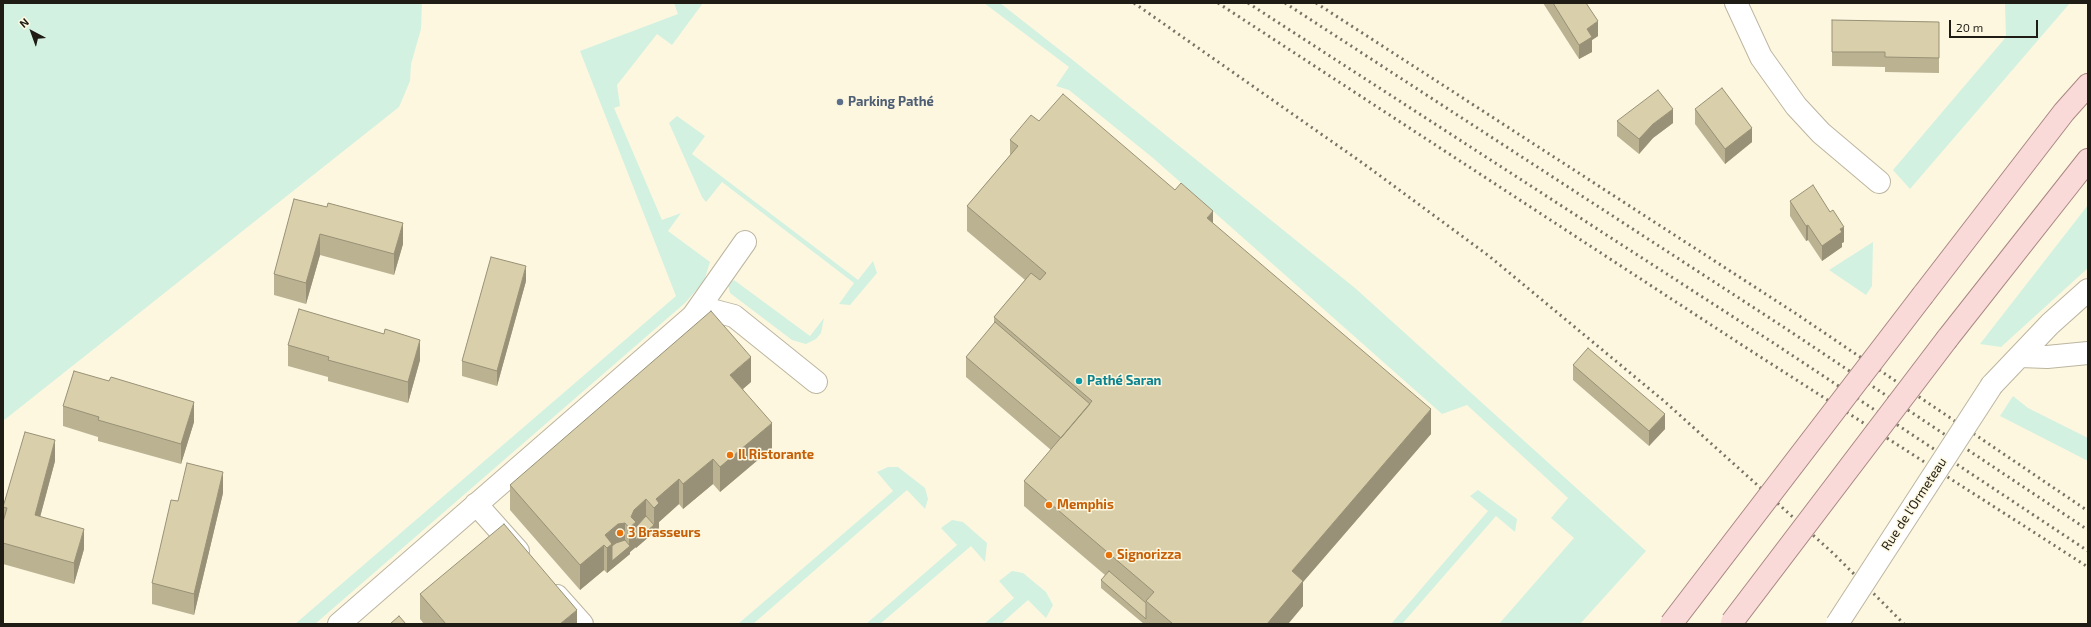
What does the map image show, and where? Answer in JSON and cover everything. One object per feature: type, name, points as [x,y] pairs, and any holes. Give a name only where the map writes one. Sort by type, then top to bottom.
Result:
[{"type":"main road","points":[[1671,624],[2064,112],[2088,85]]},
{"type":"main road","points":[[1731,623],[1948,339],[2088,160]]},
{"type":"street","points":[[1736,3],[1761,57],[1796,106],[1821,133],[1879,182]]},
{"type":"street","points":[[339,624],[693,316],[744,242]]},
{"type":"street","name":"Rue de l'Ormeteau","points":[[1837,624],[1992,385],[2050,324],[2088,290]]},
{"type":"street","points":[[693,316],[715,311],[734,316],[816,382]]},
{"type":"street","points":[[2020,356],[2047,357],[2088,353]]},
{"type":"street","points":[[476,504],[582,624]]},
{"type":"green space","points":[[3,3],[422,3],[421,29],[411,64],[410,81],[399,107],[3,421]]},
{"type":"green space","points":[[674,3],[703,3],[672,45],[657,34],[617,85],[620,106],[614,108],[662,220],[681,213],[668,231],[710,262],[704,281],[685,303],[315,624],[295,624],[676,296],[580,51],[678,14]]},
{"type":"green space","points":[[984,3],[1000,3],[1355,288],[1646,551],[1580,624],[1499,624],[1574,538],[1551,518],[1568,498],[1467,405],[1442,414],[1153,158],[1069,90],[1056,86],[1069,67]]},
{"type":"green space","points":[[2005,3],[2070,3],[1910,189],[1893,170],[2006,37]]},
{"type":"green space","points":[[677,116],[705,136],[692,154],[858,280],[873,261],[877,273],[850,305],[839,304],[854,283],[722,182],[706,202],[702,197],[669,123]]},
{"type":"green space","points":[[2088,205],[2088,268],[2001,347],[1980,344]]},
{"type":"green space","points":[[1873,242],[1872,286],[1866,295],[1829,270]]},
{"type":"green space","points":[[734,280],[810,336],[824,318],[821,333],[816,339],[806,344],[792,340],[730,293],[728,285]]},
{"type":"green space","points":[[2013,396],[2028,408],[2088,438],[2088,461],[2000,416]]},
{"type":"green space","points":[[888,467],[898,467],[925,488],[928,499],[925,509],[907,490],[753,624],[738,624],[893,491],[877,472]]},
{"type":"green space","points":[[1478,490],[1517,519],[1515,532],[1496,516],[1402,624],[1391,624],[1488,511],[1470,496]]},
{"type":"green space","points":[[952,520],[963,522],[987,543],[985,562],[971,546],[880,624],[866,624],[957,545],[941,528]]},
{"type":"green space","points":[[1012,571],[1023,573],[1046,592],[1053,605],[1046,618],[1028,600],[1001,624],[984,624],[1014,598],[999,581]]},
{"type":"building","points":[[1553,3],[1586,3],[1598,21],[1587,29],[1592,37],[1579,45]]},
{"type":"building","points":[[1832,20],[1939,22],[1939,58],[1885,57],[1885,52],[1832,52]]},
{"type":"building","points":[[1722,88],[1752,128],[1725,149],[1695,109]]},
{"type":"building","points":[[1658,90],[1673,109],[1653,124],[1639,139],[1617,121]]},
{"type":"building","points":[[1063,94],[1175,190],[1181,183],[1213,211],[1207,218],[1431,409],[1292,571],[1303,581],[1267,624],[1173,624],[1146,601],[1154,592],[1024,481],[1092,401],[994,317],[1031,273],[1040,280],[1046,273],[967,206],[1018,146],[1010,140],[1031,115],[1039,121]]},
{"type":"building","points":[[1813,185],[1830,212],[1833,210],[1844,227],[1840,229],[1842,232],[1822,246],[1808,225],[1806,226],[1790,201]]},
{"type":"building","points":[[294,199],[327,207],[328,203],[403,223],[394,254],[320,234],[306,283],[274,274]]},
{"type":"building","points":[[491,257],[526,266],[497,371],[462,361]]},
{"type":"building","points":[[299,309],[384,334],[385,329],[420,340],[408,382],[328,360],[329,357],[288,345]]},
{"type":"building","points":[[711,311],[751,357],[730,375],[772,423],[720,467],[713,459],[683,484],[679,479],[656,499],[659,503],[654,508],[646,499],[634,510],[631,517],[636,522],[629,528],[625,523],[618,524],[605,535],[612,544],[607,548],[604,545],[580,565],[510,485]]},
{"type":"building","points":[[995,322],[1090,404],[1061,438],[966,357]]},
{"type":"building","points":[[1588,348],[1665,414],[1649,431],[1573,365]]},
{"type":"building","points":[[74,371],[109,381],[111,377],[194,402],[181,444],[98,420],[99,417],[63,406]]},
{"type":"building","points":[[25,432],[55,440],[35,515],[84,529],[74,563],[3,543],[3,522],[7,508],[3,507]]},
{"type":"building","points":[[187,463],[223,472],[194,594],[152,583],[171,500],[178,501]]},
{"type":"building","points":[[646,516],[654,525],[636,540],[636,527]]},
{"type":"building","points":[[504,524],[577,610],[560,624],[446,624],[420,594]]},
{"type":"building","points":[[625,540],[630,546],[612,561],[612,546]]},
{"type":"building","points":[[1109,571],[1146,603],[1146,619],[1101,580]]},
{"type":"building","points":[[399,616],[406,624],[390,624]]},
{"type":"railway","points":[[1134,3],[1364,164],[1489,256],[1664,401],[1835,555],[1904,624]]},
{"type":"railway","points":[[1218,3],[1745,347],[2088,567]]},
{"type":"railway","points":[[1248,3],[1772,342],[2088,551]]},
{"type":"railway","points":[[1285,3],[1782,326],[2088,530]]},
{"type":"railway","points":[[1316,3],[1795,313],[2088,511]]},
{"type":"place","name":"Parking Pathé","points":[[840,102]]},
{"type":"place","name":"Pathé Saran","points":[[1079,381]]},
{"type":"place","name":"Il Ristorante","points":[[730,455]]},
{"type":"place","name":"Memphis","points":[[1049,505]]},
{"type":"place","name":"3 Brasseurs","points":[[620,533]]},
{"type":"place","name":"Signorizza","points":[[1109,555]]}]
